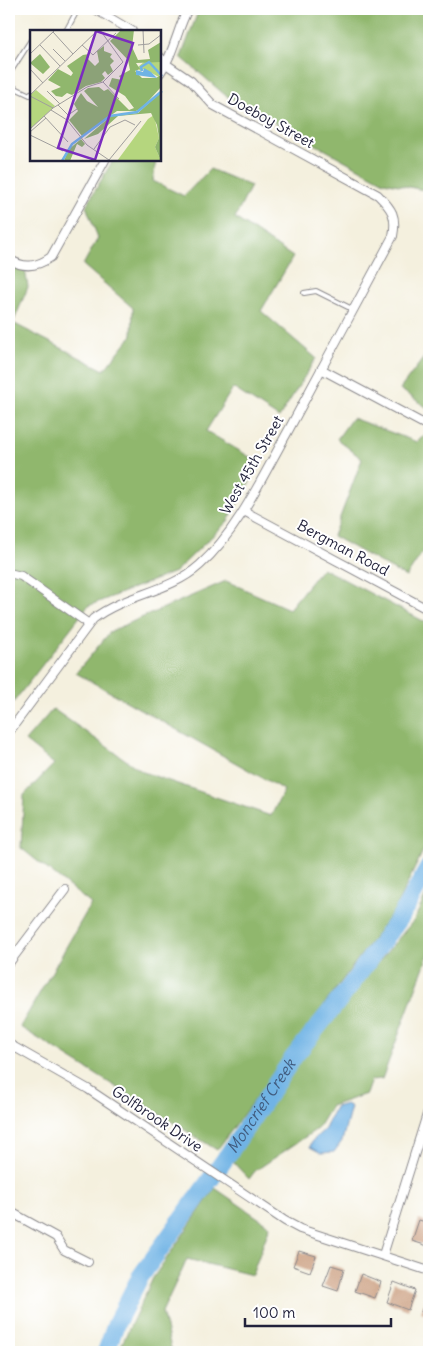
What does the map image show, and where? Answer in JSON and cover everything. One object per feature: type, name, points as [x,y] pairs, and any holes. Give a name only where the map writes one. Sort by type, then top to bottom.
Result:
[{"type":"street","points":[[95,9],[130,30]]},
{"type":"street","points":[[161,72],[166,64],[181,21],[188,9]]},
{"type":"street","name":"Doeboy Street","points":[[161,58],[166,64],[191,81],[213,105],[378,195]]},
{"type":"street","points":[[9,259],[22,266],[31,267],[42,264],[51,257],[104,161]]},
{"type":"street","name":"West 45th Street","points":[[9,732],[89,624],[102,613],[184,578],[213,552],[244,511],[393,236],[394,215],[378,195]]},
{"type":"street","points":[[321,370],[424,424]]},
{"type":"street","name":"Bergman Road","points":[[244,511],[429,610]]},
{"type":"street","points":[[9,573],[21,576],[89,624]]},
{"type":"street","points":[[9,963],[66,889]]},
{"type":"street","name":"Golfbrook Drive","points":[[9,1044],[88,1089],[285,1221],[300,1229],[429,1271]]},
{"type":"street","points":[[383,1255],[429,1108]]},
{"type":"street","points":[[9,1211],[56,1237],[64,1250],[88,1262]]},
{"type":"lane","points":[[67,30],[78,9]]},
{"type":"lane","points":[[9,77],[10,71],[30,41]]},
{"type":"lane","points":[[9,82],[9,86],[30,95]]},
{"type":"lane","points":[[304,293],[316,291],[354,310]]},
{"type":"green space","points":[[199,9],[429,9],[429,191],[384,182],[225,95],[181,57]]},
{"type":"green space","points":[[112,161],[156,161],[153,181],[184,196],[210,169],[251,186],[235,218],[293,257],[261,311],[316,358],[279,418],[233,388],[206,431],[260,463],[228,521],[175,572],[88,606],[9,708],[9,261],[25,269],[28,287],[13,323],[104,370],[132,335],[133,308],[83,265],[98,238],[86,206]]},
{"type":"green space","points":[[429,351],[429,409],[400,389]]},
{"type":"green space","points":[[352,418],[417,442],[429,431],[429,548],[426,547],[406,577],[333,536],[362,459],[337,439]]},
{"type":"green space","points":[[322,568],[429,624],[429,842],[395,909],[217,1150],[20,1027],[91,904],[21,848],[24,795],[54,764],[25,741],[53,709],[143,772],[271,816],[284,790],[76,673],[111,631],[226,581],[289,609]]},
{"type":"green space","points":[[429,889],[429,953],[382,1079],[371,1080],[366,1094],[331,1106],[317,1129],[255,1171],[249,1179],[231,1160],[295,1061],[414,920]]},
{"type":"green space","points":[[215,1188],[270,1226],[252,1275],[187,1259],[162,1312],[172,1352],[118,1352],[153,1278]]},
{"type":"water","points":[[346,1104],[351,1107],[342,1141],[334,1152],[321,1153],[310,1147],[312,1141],[325,1129],[335,1107]]},
{"type":"building","points":[[419,1220],[429,1223],[428,1246],[412,1241]]},
{"type":"building","points":[[299,1251],[316,1256],[310,1272],[293,1266]]},
{"type":"building","points":[[331,1265],[344,1269],[338,1291],[323,1286]]},
{"type":"building","points":[[361,1274],[381,1282],[375,1298],[355,1291]]},
{"type":"building","points":[[394,1282],[415,1290],[408,1310],[387,1302]]},
{"type":"building","points":[[425,1301],[429,1302],[429,1315],[421,1312]]},
{"type":"waterway","name":"Moncrief Creek","points":[[106,1352],[116,1324],[140,1277],[225,1159],[293,1058],[348,989],[402,914],[429,867]]}]
